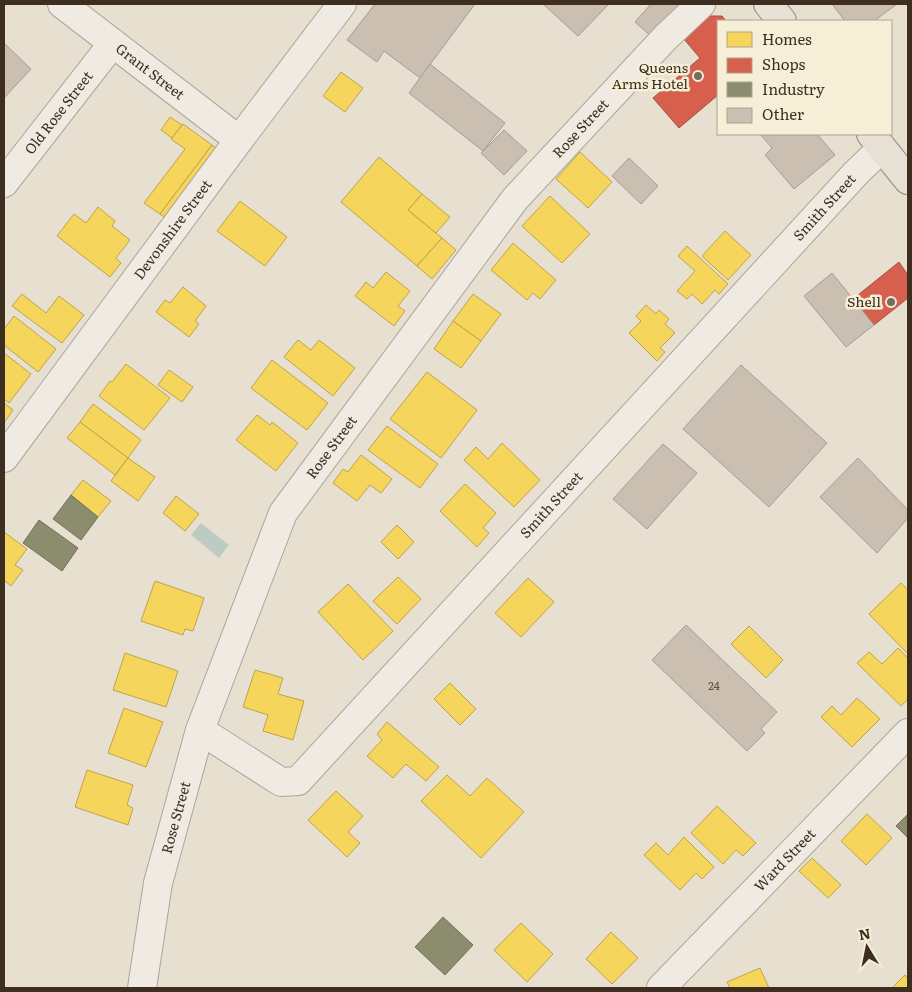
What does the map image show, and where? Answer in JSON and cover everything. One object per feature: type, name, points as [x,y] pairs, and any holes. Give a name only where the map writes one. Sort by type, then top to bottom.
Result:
[{"type":"main road","points":[[768,4],[781,20]]},
{"type":"main road","points":[[877,141],[908,180]]},
{"type":"street","name":"Grant Street","points":[[62,4],[239,140]]},
{"type":"street","name":"Devonshire Street","points":[[4,458],[342,4]]},
{"type":"street","name":"Rose Street","points":[[142,988],[158,883],[200,730],[283,514],[516,200],[666,36],[701,4]]},
{"type":"street","name":"Old Rose Street","points":[[4,184],[113,43]]},
{"type":"street","name":"Smith Street","points":[[200,730],[282,782],[298,781],[856,173],[877,141]]},
{"type":"street","name":"Ward Street","points":[[661,988],[908,733]]},
{"type":"shaded area","points":[[201,523],[229,545],[219,558],[191,535]]},
{"type":"building: Homes","points":[[341,72],[363,88],[345,112],[323,96]]},
{"type":"building: Homes","points":[[170,117],[182,125],[172,138],[161,130]]},
{"type":"building: Homes","points":[[183,124],[212,145],[160,214],[144,203],[185,149],[171,139]]},
{"type":"building: Homes","points":[[212,145],[216,148],[164,217],[160,214]]},
{"type":"building: Homes","points":[[580,152],[612,182],[588,208],[556,179]]},
{"type":"building: Homes","points":[[379,157],[422,194],[408,210],[442,238],[417,266],[341,202]]},
{"type":"building: Homes","points":[[422,194],[450,217],[436,233],[408,210]]},
{"type":"building: Homes","points":[[550,196],[590,234],[562,263],[522,226]]},
{"type":"building: Homes","points":[[240,201],[287,237],[265,266],[217,231]]},
{"type":"building: Homes","points":[[98,207],[115,221],[112,226],[130,240],[116,258],[121,263],[110,277],[57,236],[74,214],[86,223]]},
{"type":"building: Homes","points":[[725,231],[751,255],[728,280],[702,256]]},
{"type":"building: Homes","points":[[442,238],[456,250],[432,279],[417,266]]},
{"type":"building: Homes","points":[[513,243],[556,280],[540,299],[533,293],[527,300],[491,270]]},
{"type":"building: Homes","points":[[687,246],[728,284],[719,294],[715,290],[702,304],[692,294],[687,299],[677,291],[695,271],[678,256]]},
{"type":"building: Homes","points":[[386,272],[410,291],[398,306],[405,311],[394,326],[355,296],[366,282],[373,288]]},
{"type":"building: Homes","points":[[183,287],[206,306],[195,321],[199,324],[189,337],[156,312],[165,300],[170,303]]},
{"type":"building: Homes","points":[[22,294],[46,313],[59,296],[84,315],[62,343],[12,306]]},
{"type":"building: Homes","points":[[473,294],[501,314],[481,341],[453,321]]},
{"type":"building: Homes","points":[[646,305],[656,314],[659,310],[669,319],[665,324],[675,333],[660,348],[665,352],[657,361],[629,333],[641,321],[636,316]]},
{"type":"building: Homes","points":[[14,316],[56,349],[38,372],[4,345],[4,329]]},
{"type":"building: Homes","points":[[453,321],[481,341],[461,368],[434,349]]},
{"type":"building: Homes","points":[[298,340],[311,350],[319,340],[355,368],[333,396],[284,357]]},
{"type":"building: Homes","points":[[4,353],[31,374],[9,403],[4,399]]},
{"type":"building: Homes","points":[[272,360],[328,403],[307,430],[251,388]]},
{"type":"building: Homes","points":[[126,364],[170,398],[144,430],[99,396]]},
{"type":"building: Homes","points":[[169,370],[193,387],[182,402],[158,385]]},
{"type":"building: Homes","points":[[427,372],[477,410],[441,458],[390,419]]},
{"type":"building: Homes","points":[[4,403],[13,410],[4,423]]},
{"type":"building: Homes","points":[[93,404],[141,440],[128,458],[80,422]]},
{"type":"building: Homes","points":[[257,415],[270,425],[272,422],[298,443],[276,471],[236,440]]},
{"type":"building: Homes","points":[[80,422],[128,458],[115,475],[67,438]]},
{"type":"building: Homes","points":[[387,426],[438,464],[420,488],[368,450]]},
{"type":"building: Homes","points":[[502,443],[540,480],[514,507],[464,460],[476,447],[488,459]]},
{"type":"building: Homes","points":[[361,455],[392,479],[381,493],[370,485],[357,501],[333,483],[343,469],[348,472]]},
{"type":"building: Homes","points":[[128,458],[155,477],[138,501],[111,481]]},
{"type":"building: Homes","points":[[83,480],[111,501],[98,517],[71,495]]},
{"type":"building: Homes","points":[[465,484],[496,513],[483,528],[489,533],[477,547],[440,511]]},
{"type":"building: Homes","points":[[176,496],[199,514],[185,531],[163,513]]},
{"type":"building: Homes","points":[[397,525],[414,542],[398,559],[381,542]]},
{"type":"building: Homes","points":[[4,532],[27,549],[15,565],[23,570],[11,586],[4,580]]},
{"type":"building: Homes","points":[[398,577],[421,599],[397,624],[373,601]]},
{"type":"building: Homes","points":[[528,578],[554,602],[521,637],[495,613]]},
{"type":"building: Homes","points":[[155,581],[204,598],[193,631],[185,629],[183,635],[141,621]]},
{"type":"building: Homes","points":[[901,583],[908,590],[908,654],[869,614]]},
{"type":"building: Homes","points":[[348,584],[393,631],[363,660],[318,612]]},
{"type":"building: Homes","points":[[749,626],[783,660],[766,678],[731,644]]},
{"type":"building: Homes","points":[[898,648],[908,658],[908,699],[901,706],[857,663],[869,652],[882,664]]},
{"type":"building: Homes","points":[[125,653],[178,671],[166,707],[113,690]]},
{"type":"building: Homes","points":[[255,670],[283,678],[278,694],[304,701],[293,740],[263,731],[268,715],[243,707]]},
{"type":"building: Homes","points":[[450,683],[476,709],[460,725],[434,699]]},
{"type":"building: Homes","points":[[857,698],[880,719],[852,747],[821,717],[832,706],[841,715]]},
{"type":"building: Homes","points":[[124,708],[163,722],[146,767],[108,753]]},
{"type":"building: Homes","points":[[387,722],[439,767],[426,781],[406,764],[393,778],[367,756],[382,740],[377,734]]},
{"type":"building: Homes","points":[[87,770],[133,785],[127,805],[133,808],[128,825],[75,807]]},
{"type":"building: Homes","points":[[447,775],[470,796],[487,778],[524,812],[481,858],[421,801]]},
{"type":"building: Homes","points":[[336,791],[363,816],[348,832],[360,843],[347,857],[308,820]]},
{"type":"building: Homes","points":[[717,806],[756,843],[743,856],[736,850],[723,864],[691,833]]},
{"type":"building: Homes","points":[[867,814],[892,838],[866,865],[841,841]]},
{"type":"building: Homes","points":[[684,837],[714,867],[702,879],[696,873],[680,890],[644,855],[656,843],[668,855]]},
{"type":"building: Homes","points":[[812,858],[841,885],[828,898],[799,871]]},
{"type":"building: Homes","points":[[521,923],[553,954],[527,982],[494,950]]},
{"type":"building: Homes","points":[[611,932],[638,958],[612,984],[586,959]]},
{"type":"building: Homes","points":[[760,968],[769,988],[730,988],[727,982]]},
{"type":"building: Homes","points":[[905,975],[908,978],[908,988],[894,988],[893,987]]},
{"type":"building: Shops","name":"Queens Arms Hotel","points":[[709,16],[722,16],[725,20],[717,20],[717,96],[679,128],[653,98],[700,58],[683,38]]},
{"type":"building: Shops","points":[[899,262],[908,275],[908,298],[874,325],[853,299]]},
{"type":"building: Industry","points":[[71,495],[98,517],[81,540],[53,519]]},
{"type":"building: Industry","points":[[39,520],[78,548],[62,571],[23,543]]},
{"type":"building: Industry","points":[[908,814],[908,838],[896,826]]},
{"type":"building: Industry","points":[[443,917],[473,945],[445,975],[415,947]]},
{"type":"building: Other","points":[[375,4],[475,4],[420,78],[384,51],[377,62],[347,40]]},
{"type":"building: Other","points":[[543,4],[609,4],[578,36]]},
{"type":"building: Other","points":[[651,4],[684,4],[653,38],[635,22]]},
{"type":"building: Other","points":[[832,4],[897,4],[875,20],[844,20]]},
{"type":"building: Other","points":[[4,43],[31,69],[4,98]]},
{"type":"building: Other","points":[[430,64],[505,123],[483,151],[409,93]]},
{"type":"building: Other","points":[[504,130],[527,151],[504,175],[481,153]]},
{"type":"building: Other","points":[[761,135],[818,135],[835,155],[794,189],[765,155],[772,148]]},
{"type":"building: Other","points":[[629,158],[658,186],[641,204],[612,176]]},
{"type":"building: Other","points":[[832,273],[874,325],[846,347],[804,296]]},
{"type":"building: Other","points":[[741,365],[827,443],[769,507],[683,429]]},
{"type":"building: Other","points":[[663,444],[697,473],[647,529],[613,499]]},
{"type":"building: Other","points":[[858,458],[908,510],[908,518],[877,553],[820,497]]},
{"type":"building: Other","points":[[686,625],[777,712],[761,729],[765,733],[747,751],[652,660]]},
{"type":"place","name":"Queens Arms Hotel","points":[[698,76]]},
{"type":"place","name":"Shell","points":[[891,302]]}]
